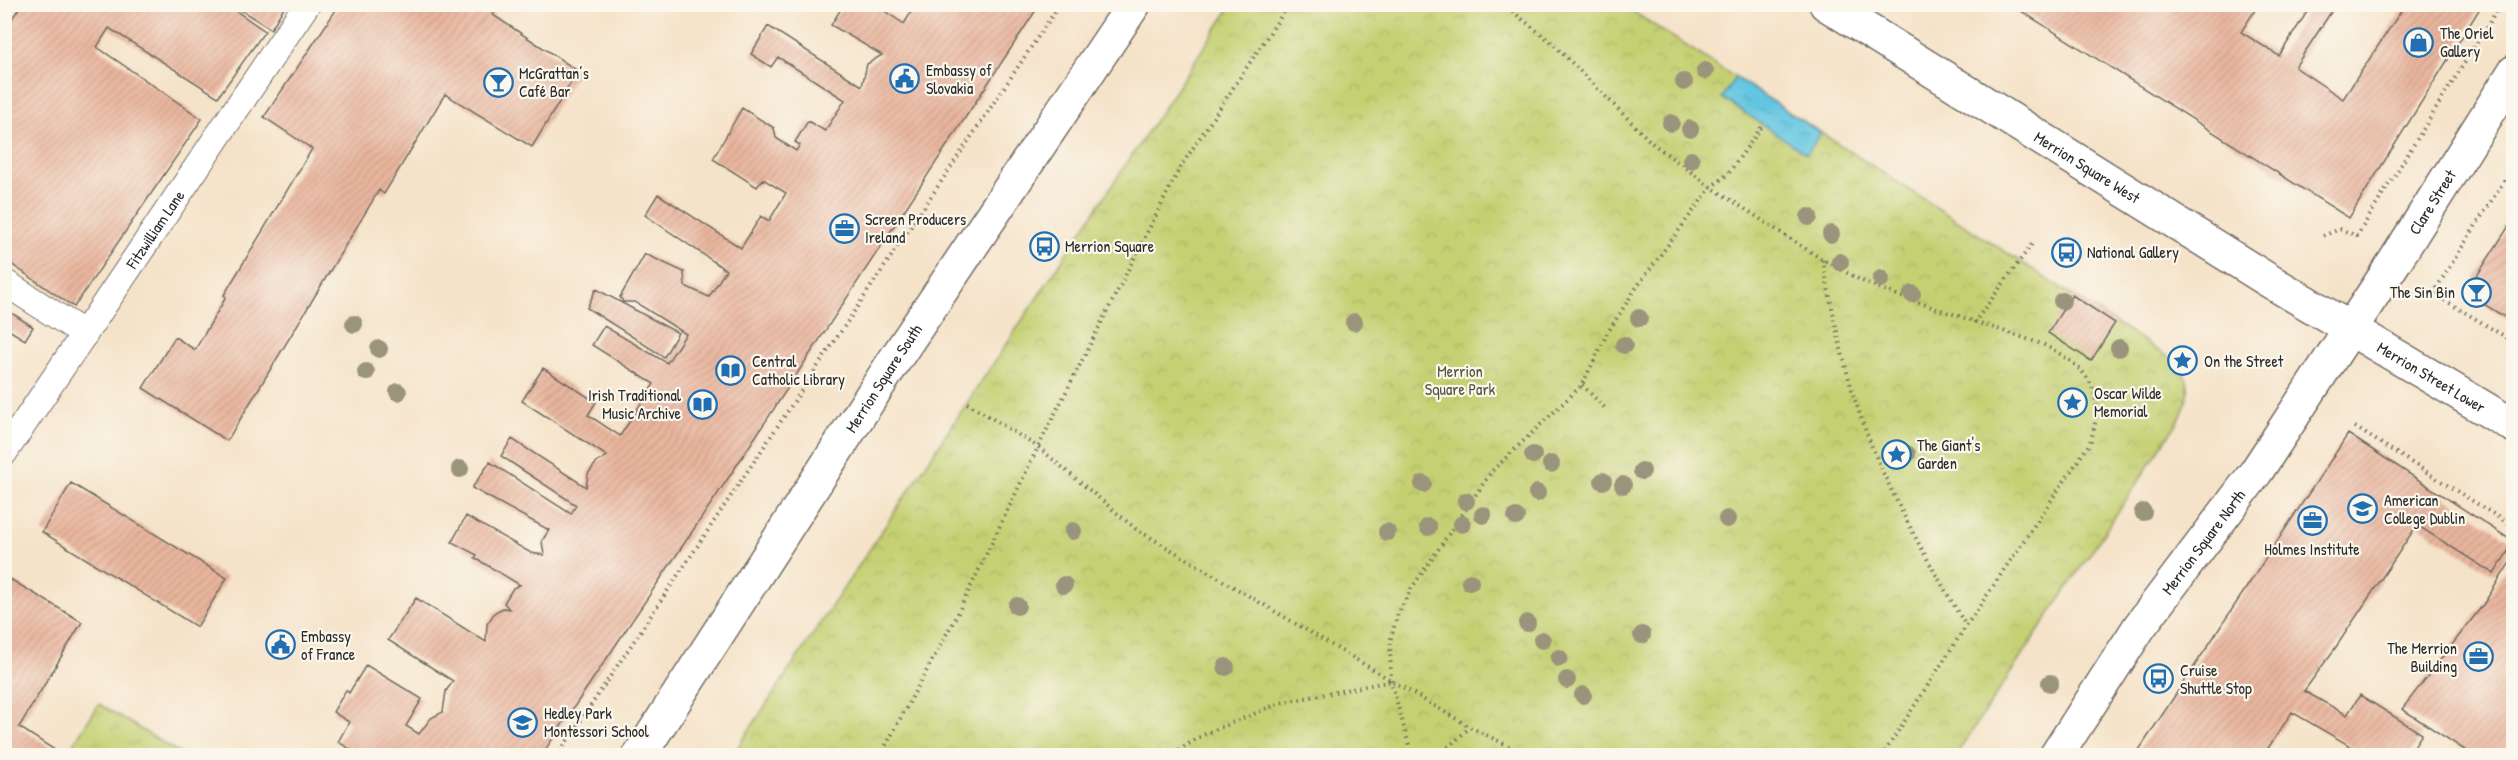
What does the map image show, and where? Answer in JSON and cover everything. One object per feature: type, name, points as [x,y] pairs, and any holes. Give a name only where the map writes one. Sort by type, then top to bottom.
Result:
[{"type":"street","name":"Merrion Square South","points":[[639,756],[889,368],[1134,4]]},
{"type":"street","name":"Merrion Square West","points":[[1826,4],[2268,280],[2349,328]]},
{"type":"street","name":"Clare Street","points":[[2349,328],[2395,261],[2514,72]]},
{"type":"street","name":"Merrion Street Lower","points":[[2349,328],[2514,426]]},
{"type":"street","name":"Merrion Square North","points":[[2056,756],[2140,626],[2256,472],[2349,328]]},
{"type":"lane","name":"Fitzwilliam Lane","points":[[4,453],[54,393],[85,334],[307,4]]},
{"type":"lane","points":[[4,282],[85,334]]},
{"type":"path","points":[[557,756],[1060,4]]},
{"type":"path","points":[[880,756],[958,613],[1038,447],[1181,166],[1289,4]]},
{"type":"path","points":[[1503,4],[1551,42],[1652,142],[1711,187],[1823,260],[1862,281],[1899,296],[2042,344],[2063,355],[2079,368],[2091,384],[2097,403],[2097,422],[2090,443],[1966,626],[1882,756]]},
{"type":"path","points":[[2323,236],[2340,229],[2357,236],[2501,4]]},
{"type":"path","points":[[1412,756],[1391,681],[1390,642],[1397,616],[1411,588],[1492,471],[1582,385],[1608,332],[1636,288],[1711,187],[1728,174],[1763,125]]},
{"type":"path","points":[[2514,165],[2437,286],[2436,295],[2514,342]]},
{"type":"path","points":[[1974,323],[2032,244]]},
{"type":"path","points":[[1823,260],[1834,320],[1866,432],[1909,528],[1966,626]]},
{"type":"path","points":[[1582,385],[1607,410]]},
{"type":"path","points":[[967,403],[1038,447],[1136,529],[1470,727],[1529,756]]},
{"type":"path","points":[[2355,427],[2514,527]]},
{"type":"path","points":[[1168,756],[1205,734],[1280,703],[1391,681]]},
{"type":"path","points":[[1432,756],[1451,745],[1470,727]]},
{"type":"green space","name":"Merrion Square Park","points":[[1232,5],[1623,5],[2173,360],[2180,367],[2187,381],[2188,396],[2179,420],[1956,755],[732,756]]},
{"type":"green space","points":[[99,704],[183,755],[66,755]]},
{"type":"water","points":[[1735,77],[1821,133],[1807,154],[1722,98]]},
{"type":"building","points":[[22,4],[226,4],[265,31],[218,97],[109,28],[97,47],[202,119],[74,307],[4,259],[4,30]]},
{"type":"building","points":[[231,4],[286,4],[271,29]]},
{"type":"building","points":[[340,4],[499,4],[493,15],[578,71],[532,147],[445,94],[384,194],[379,190],[227,441],[143,388],[175,337],[195,350],[226,297],[224,295],[312,149],[264,117]]},
{"type":"building","points":[[844,4],[874,4],[904,24],[916,4],[1040,4],[733,471],[541,756],[362,756],[338,742],[349,722],[333,712],[346,690],[349,693],[366,665],[422,699],[406,726],[419,734],[431,718],[443,712],[446,691],[453,681],[388,640],[416,598],[486,642],[487,624],[495,612],[503,608],[509,609],[504,603],[513,588],[520,585],[475,558],[477,555],[452,542],[466,516],[531,553],[544,555],[542,541],[549,530],[472,488],[490,462],[571,514],[576,505],[501,456],[512,439],[586,487],[588,474],[596,463],[607,456],[522,401],[543,368],[596,402],[588,415],[620,436],[654,384],[592,345],[604,326],[667,363],[686,334],[635,302],[623,302],[620,297],[645,254],[684,272],[685,286],[709,297],[726,270],[645,215],[658,194],[741,248],[761,216],[769,221],[786,193],[763,179],[757,187],[713,159],[742,108],[774,128],[776,138],[796,151],[800,145],[795,142],[808,121],[825,131],[845,100],[778,57],[771,67],[751,54],[768,26],[862,86],[867,64],[882,55],[831,25]]},
{"type":"building","points":[[2010,4],[2259,4],[2241,32],[2279,56],[2312,4],[2333,4],[2335,6],[2295,67],[2343,99],[2405,5],[2482,5],[2349,218]]},
{"type":"building","points":[[2514,218],[2514,323],[2466,293]]},
{"type":"building","points":[[596,289],[678,333],[664,357],[587,308]]},
{"type":"building","points":[[2072,295],[2115,323],[2091,361],[2048,333]]},
{"type":"building","points":[[4,308],[33,327],[25,340],[4,327]]},
{"type":"building","points":[[2348,434],[2514,542],[2494,574],[2417,525],[2304,691],[2347,715],[2360,695],[2422,734],[2408,756],[2367,756],[2292,712],[2263,756],[2135,756]]},
{"type":"building","points":[[71,483],[227,578],[197,627],[42,532]]},
{"type":"building","name":"The Merrion Building","points":[[2514,556],[2514,756],[2474,756],[2402,709],[2483,605]]},
{"type":"building","points":[[10,579],[82,622],[19,727],[64,756],[4,756],[4,588]]},
{"type":"place","name":"The Oriel Gallery","points":[[2419,42]]},
{"type":"place","name":"Embassy of Slovakia","points":[[905,79]]},
{"type":"place","name":"McGrattan’s Café Bar","points":[[498,82]]},
{"type":"place","name":"Screen Producers Ireland","points":[[844,228]]},
{"type":"place","name":"Merrion Square","points":[[1044,246]]},
{"type":"place","name":"National Gallery","points":[[2066,252]]},
{"type":"place","name":"The Sin Bin","points":[[2476,292]]},
{"type":"place","name":"On the Street","points":[[2183,361]]},
{"type":"place","name":"Central Catholic Library","points":[[731,370]]},
{"type":"place","name":"Oscar Wilde Memorial","points":[[2073,402]]},
{"type":"place","name":"Irish Traditional Music Archive","points":[[702,404]]},
{"type":"place","name":"The Giant's Garden","points":[[1896,454]]},
{"type":"place","name":"American College Dublin","points":[[2363,509]]},
{"type":"place","name":"Holmes Institute","points":[[2312,521]]},
{"type":"place","name":"Embassy of France","points":[[280,645]]},
{"type":"place","name":"The Merrion Building","points":[[2478,657]]},
{"type":"place","name":"Cruise Shuttle Stop","points":[[2159,679]]},
{"type":"place","name":"Hedley Park Montessori School","points":[[523,722]]}]
